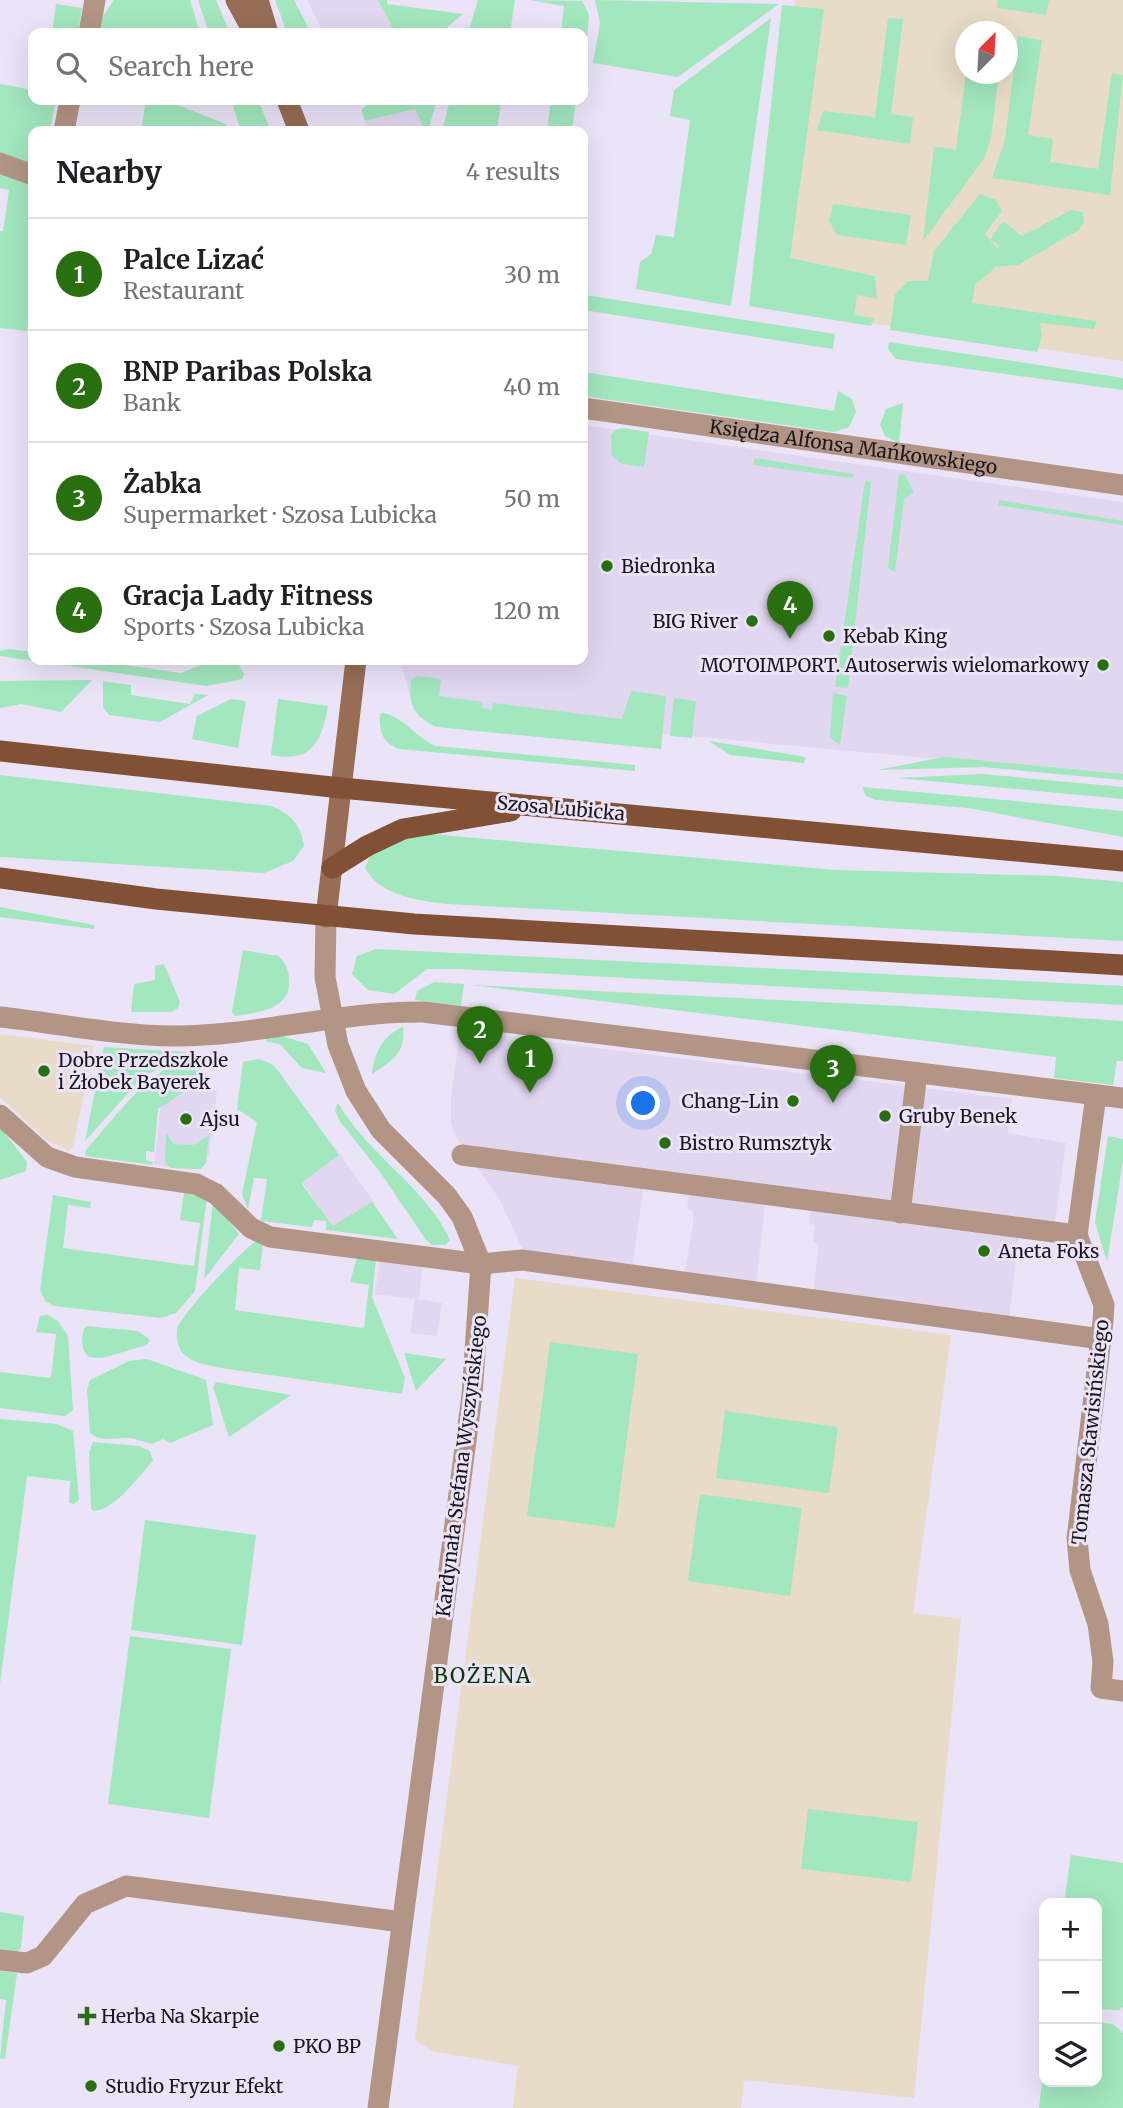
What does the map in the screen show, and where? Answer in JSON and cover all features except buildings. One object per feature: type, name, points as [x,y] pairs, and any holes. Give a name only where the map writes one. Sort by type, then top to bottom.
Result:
[{"type":"main road","name":"Szosa Lubicka","points":[[0,751],[341,788],[1123,861]]},
{"type":"main road","points":[[332,868],[384,837],[403,829],[544,806]]},
{"type":"main road","points":[[0,878],[326,917],[1123,965]]},
{"type":"street","points":[[90,28],[95,0]]},
{"type":"street","points":[[236,0],[251,28]]},
{"type":"street","points":[[258,0],[266,28]]},
{"type":"street","points":[[65,126],[69,105]]},
{"type":"street","points":[[289,105],[297,126]]},
{"type":"street","points":[[0,163],[28,173]]},
{"type":"street","name":"Księdza Alfonsa Mańkowskiego","points":[[588,409],[1123,485]]},
{"type":"street","name":"Kardynała Stefana Wyszyńskiego","points":[[355,665],[326,917],[324,971],[332,1017],[338,1045],[364,1107],[381,1130],[447,1196],[462,1217],[481,1264],[472,1395],[378,2108]]},
{"type":"street","points":[[0,1017],[174,1036],[223,1033],[332,1017],[423,1012],[1123,1098]]},
{"type":"street","points":[[900,1213],[917,1073]]},
{"type":"street","name":"Tomasza Stawisińskiego","points":[[1096,1095],[1077,1235],[1104,1305],[1081,1492],[1077,1555],[1098,1624],[1103,1661],[1101,1688],[1123,1691]]},
{"type":"street","points":[[0,1115],[47,1157],[75,1167],[196,1184],[216,1194],[251,1228],[271,1237],[481,1264],[522,1260],[1101,1339]]},
{"type":"street","points":[[462,1155],[1077,1235]]},
{"type":"street","points":[[0,1959],[27,1963],[43,1956],[85,1904],[126,1886],[141,1885],[402,1922]]},
{"type":"shaded area","points":[[307,0],[378,0],[392,27],[390,28],[321,28]]},
{"type":"shaded area","points":[[795,0],[1123,0],[1123,361],[755,306]]},
{"type":"shaded area","points":[[415,109],[423,126],[367,126],[365,121]]},
{"type":"shaded area","points":[[588,426],[1123,502],[1123,776],[414,711],[401,665],[588,665]]},
{"type":"shaded area","points":[[460,1031],[1012,1099],[1008,1133],[1066,1143],[1055,1222],[1020,1227],[1009,1318],[813,1292],[819,1244],[813,1242],[815,1225],[809,1224],[812,1200],[766,1194],[756,1285],[684,1276],[693,1225],[693,1211],[687,1209],[690,1184],[645,1178],[632,1269],[532,1257],[521,1246],[500,1200],[457,1139],[451,1124],[451,1098]]},
{"type":"shaded area","name":"Dobre Przedszkole i Żłobek Bayerek","points":[[0,1034],[94,1046],[73,1147],[69,1151],[45,1139],[0,1097]]},
{"type":"shaded area","points":[[163,1084],[217,1091],[209,1154],[203,1166],[190,1170],[154,1165]]},
{"type":"shaded area","points":[[331,1142],[376,1205],[337,1232],[293,1169]]},
{"type":"shaded area","points":[[424,1255],[419,1299],[442,1303],[437,1336],[410,1333],[415,1299],[375,1294],[380,1257]]},
{"type":"shaded area","points":[[515,1278],[951,1335],[913,1613],[961,1619],[914,2098],[744,2080],[741,2108],[513,2108],[518,2066],[432,2051],[415,2040]]},
{"type":"green space","points":[[114,0],[190,0],[198,28],[100,28],[101,19]]},
{"type":"green space","points":[[198,0],[216,0],[228,28],[207,28]]},
{"type":"green space","points":[[275,0],[294,0],[308,28],[285,28]]},
{"type":"green space","points":[[378,0],[387,0],[387,4],[463,14],[446,28],[392,27]]},
{"type":"green space","points":[[478,0],[515,0],[511,28],[470,28]]},
{"type":"green space","points":[[530,0],[582,1],[589,14],[588,28],[562,28],[564,6]]},
{"type":"green space","points":[[595,0],[779,4],[678,77],[593,63],[600,23]]},
{"type":"green space","points":[[998,0],[1049,0],[1046,15],[997,8]]},
{"type":"green space","points":[[56,4],[82,8],[79,28],[53,28]]},
{"type":"green space","points":[[782,5],[824,9],[790,258],[875,276],[877,299],[857,295],[854,315],[874,318],[871,326],[749,306]]},
{"type":"green space","points":[[771,18],[731,306],[636,289],[640,262],[651,254],[656,235],[674,237],[690,120],[670,116],[674,90]]},
{"type":"green space","points":[[888,18],[903,19],[891,114],[913,117],[910,144],[817,130],[823,111],[875,117]]},
{"type":"green space","points":[[1018,36],[1042,40],[1028,135],[1053,139],[1050,162],[1098,169],[1112,73],[1123,75],[1110,195],[992,178],[1005,140],[1012,84],[1018,84]]},
{"type":"green space","points":[[0,84],[28,89],[28,105],[55,105],[51,126],[28,126],[28,164],[0,155]]},
{"type":"green space","points":[[965,84],[998,84],[991,138],[984,159],[923,241],[934,147],[956,149]]},
{"type":"green space","points":[[145,105],[178,105],[227,126],[142,126]]},
{"type":"green space","points":[[233,105],[260,105],[269,126],[239,126]]},
{"type":"green space","points":[[367,105],[436,105],[429,126],[423,126],[415,109],[365,121],[361,110]]},
{"type":"green space","points":[[449,105],[500,105],[498,126],[443,126]]},
{"type":"green space","points":[[550,105],[575,105],[573,126],[548,126]]},
{"type":"green space","points":[[0,173],[28,181],[27,331],[0,328],[0,231],[3,231],[9,190],[0,188]]},
{"type":"green space","points":[[980,194],[996,200],[1002,211],[985,234],[997,249],[1000,245],[990,240],[1003,221],[1022,236],[1071,210],[1083,212],[1084,222],[1079,230],[1018,265],[996,267],[975,285],[972,303],[1097,321],[1094,329],[1040,323],[1042,337],[1037,352],[890,330],[895,294],[908,281],[928,281],[934,251]]},
{"type":"green space","points":[[833,204],[911,215],[906,245],[837,235],[829,221]]},
{"type":"green space","points":[[588,295],[835,334],[833,349],[588,311]]},
{"type":"green space","points":[[889,342],[1123,378],[1123,390],[896,359],[888,349]]},
{"type":"green space","points":[[588,373],[834,411],[838,391],[852,399],[856,412],[849,427],[834,432],[588,397]]},
{"type":"green space","points":[[903,403],[899,443],[885,436],[880,425],[886,409]]},
{"type":"green space","points":[[623,428],[649,432],[644,467],[622,464],[612,456],[611,436],[615,430]]},
{"type":"green space","points":[[755,458],[854,474],[852,478],[753,465]]},
{"type":"green space","points":[[899,474],[905,475],[914,492],[904,500],[895,572],[888,568]]},
{"type":"green space","points":[[865,481],[871,482],[848,688],[835,687]]},
{"type":"green space","points":[[999,500],[1123,521],[1123,525],[998,505]]},
{"type":"green space","points":[[8,649],[28,651],[28,660],[0,656],[0,651]]},
{"type":"green space","points":[[62,665],[123,665],[181,673],[201,665],[239,665],[244,674],[242,679],[207,686]]},
{"type":"green space","points":[[416,676],[441,679],[439,696],[483,702],[482,708],[492,709],[493,703],[622,719],[631,691],[666,696],[661,749],[437,727],[423,719],[414,709],[410,688],[411,680]]},
{"type":"green space","points":[[92,680],[61,712],[21,704],[0,708],[0,681]]},
{"type":"green space","points":[[103,681],[131,685],[131,695],[190,704],[195,694],[208,695],[160,722],[109,715],[103,707]]},
{"type":"green space","points":[[833,693],[847,696],[840,745],[830,738]]},
{"type":"green space","points":[[674,698],[696,701],[692,738],[670,736]]},
{"type":"green space","points":[[231,699],[246,701],[238,748],[192,739],[197,716]]},
{"type":"green space","points":[[278,699],[328,706],[318,740],[305,753],[285,757],[271,755]]},
{"type":"green space","points":[[384,713],[399,720],[436,746],[635,765],[635,771],[399,749],[383,735],[380,714]]},
{"type":"green space","points":[[709,741],[806,757],[804,763],[730,755]]},
{"type":"green space","points":[[944,757],[1123,774],[1123,780],[982,767],[877,770]]},
{"type":"green space","points":[[982,774],[1123,787],[1123,799],[898,778]]},
{"type":"green space","points":[[0,775],[271,806],[294,821],[304,846],[293,861],[264,873],[0,857]]},
{"type":"green space","points":[[862,787],[1123,811],[1123,837],[968,808],[876,800],[866,796]]},
{"type":"green space","points":[[430,834],[835,870],[1058,876],[1123,882],[1123,941],[448,904],[413,899],[390,891],[380,885],[365,868],[371,854],[403,838]]},
{"type":"green space","points":[[0,907],[94,925],[94,929],[0,917]]},
{"type":"green space","points":[[376,949],[1123,986],[1123,1005],[460,969],[427,969],[394,994],[368,990],[352,974],[357,956]]},
{"type":"green space","points":[[243,950],[278,956],[288,970],[288,990],[279,1004],[271,1008],[235,1016],[232,1012]]},
{"type":"green space","points":[[164,964],[180,1002],[178,1008],[171,1012],[131,1012],[134,984],[155,980],[155,966]]},
{"type":"green space","points":[[434,982],[464,984],[461,1006],[415,1000],[417,991]]},
{"type":"green space","points":[[471,985],[902,1006],[1123,1021],[1123,1061],[1117,1061],[1113,1085],[1054,1078],[1056,1057]]},
{"type":"green space","points":[[403,1027],[400,1050],[386,1065],[372,1074],[381,1046],[390,1035]]},
{"type":"green space","points":[[282,1036],[308,1044],[326,1073],[302,1068],[280,1044],[267,1042],[266,1038]]},
{"type":"green space","points":[[104,1047],[187,1052],[142,1078],[85,1141]]},
{"type":"green space","points":[[194,1055],[221,1061],[221,1067],[199,1065],[196,1091],[185,1091],[158,1109],[154,1152],[146,1151],[146,1160],[153,1162],[152,1165],[85,1156],[86,1150],[134,1095],[177,1062]]},
{"type":"green space","points":[[258,1059],[272,1064],[279,1072],[339,1155],[301,1183],[333,1226],[372,1202],[398,1239],[326,1230],[326,1221],[314,1220],[312,1227],[261,1221],[267,1179],[254,1178],[248,1209],[242,1194],[257,1122],[237,1109],[243,1062]]},
{"type":"green space","points":[[338,1103],[350,1122],[412,1187],[440,1221],[450,1240],[445,1245],[432,1245],[426,1240],[380,1172],[339,1120],[335,1110]]},
{"type":"green space","points":[[0,1127],[27,1162],[26,1171],[0,1180]]},
{"type":"green space","points":[[166,1133],[174,1144],[193,1145],[209,1135],[206,1163],[201,1169],[170,1168],[165,1163]]},
{"type":"green space","points":[[1108,1136],[1123,1139],[1123,1161],[1107,1262],[1095,1222]]},
{"type":"green space","points":[[188,1190],[207,1197],[195,1291],[176,1313],[161,1318],[54,1306],[45,1301],[40,1290],[53,1195],[91,1202],[90,1208],[68,1205],[63,1248],[194,1266],[200,1223],[180,1220],[184,1193]]},
{"type":"green space","points":[[213,1202],[239,1234],[204,1279]]},
{"type":"green space","points":[[256,1241],[263,1243],[260,1270],[239,1268],[235,1310],[364,1328],[369,1285],[350,1282],[357,1258],[376,1259],[372,1297],[405,1378],[402,1394],[221,1368],[200,1363],[185,1355],[177,1338],[181,1322],[212,1284]]},
{"type":"green space","points":[[48,1315],[58,1321],[68,1336],[73,1410],[65,1416],[0,1408],[0,1372],[51,1378],[56,1334],[36,1332],[40,1316]]},
{"type":"green space","points":[[86,1326],[138,1331],[150,1340],[147,1345],[102,1358],[89,1357],[82,1343]]},
{"type":"green space","points":[[550,1342],[638,1354],[615,1528],[527,1516]]},
{"type":"green space","points":[[404,1353],[446,1359],[416,1391]]},
{"type":"green space","points":[[147,1359],[206,1380],[213,1425],[170,1443],[163,1439],[152,1444],[129,1438],[104,1439],[90,1433],[87,1390],[90,1380],[129,1361]]},
{"type":"green space","points":[[216,1382],[291,1395],[229,1437],[213,1387]]},
{"type":"green space","points":[[725,1411],[838,1427],[829,1493],[716,1478]]},
{"type":"green space","points":[[0,1419],[57,1424],[73,1431],[79,1500],[74,1504],[69,1503],[70,1481],[27,1476],[0,1684]]},
{"type":"green space","points":[[93,1442],[139,1446],[150,1451],[153,1461],[118,1499],[94,1511],[91,1509],[89,1453]]},
{"type":"green space","points":[[700,1494],[802,1508],[790,1596],[688,1581]]},
{"type":"green space","points":[[145,1520],[256,1535],[242,1645],[131,1630]]},
{"type":"green space","points":[[130,1636],[231,1649],[209,1818],[108,1804]]},
{"type":"green space","points":[[808,1809],[918,1822],[911,1882],[801,1869]]},
{"type":"green space","points":[[1071,1855],[1123,1863],[1123,2007],[1119,2010],[1102,2009],[1102,1898],[1065,1898]]},
{"type":"green space","points":[[0,1912],[24,1916],[21,1948],[16,1953],[0,1951]]},
{"type":"green space","points":[[0,1971],[17,1973],[5,2059],[0,2058],[6,2000],[0,1999]]},
{"type":"green space","points":[[1102,2023],[1113,2024],[1123,2033],[1123,2108],[1039,2108],[1041,2087],[1102,2087]]},
{"type":"place","name":"Biedronka","points":[[607,566]]},
{"type":"place","name":"BIG River","points":[[752,621]]},
{"type":"place","name":"Kebab King","points":[[829,636]]},
{"type":"place","name":"Gracja Lady Fitness","points":[[790,639]]},
{"type":"place","name":"MOTOIMPORT. Autoserwis wielomarkowy","points":[[1103,665]]},
{"type":"place","name":"BNP Paribas Polska","points":[[480,1064]]},
{"type":"place","name":"Dobre Przedszkole i Żłobek Bayerek","points":[[44,1071]]},
{"type":"place","name":"Palce Lizać","points":[[530,1093]]},
{"type":"place","name":"Chang-Lin","points":[[793,1101]]},
{"type":"place","name":"Żabka","points":[[833,1103]]},
{"type":"place","name":"Gruby Benek","points":[[885,1116]]},
{"type":"place","name":"Ajsu","points":[[186,1119]]},
{"type":"place","name":"Bistro Rumsztyk","points":[[665,1143]]},
{"type":"place","name":"Aneta Foks","points":[[984,1251]]},
{"type":"place","name":"Herba Na Skarpie","points":[[87,2016]]},
{"type":"place","name":"PKO BP","points":[[279,2046]]},
{"type":"place","name":"Studio Fryzur Efekt","points":[[91,2086]]},
{"type":"district","name":"BOŻENA","points":[[483,1675]]}]
